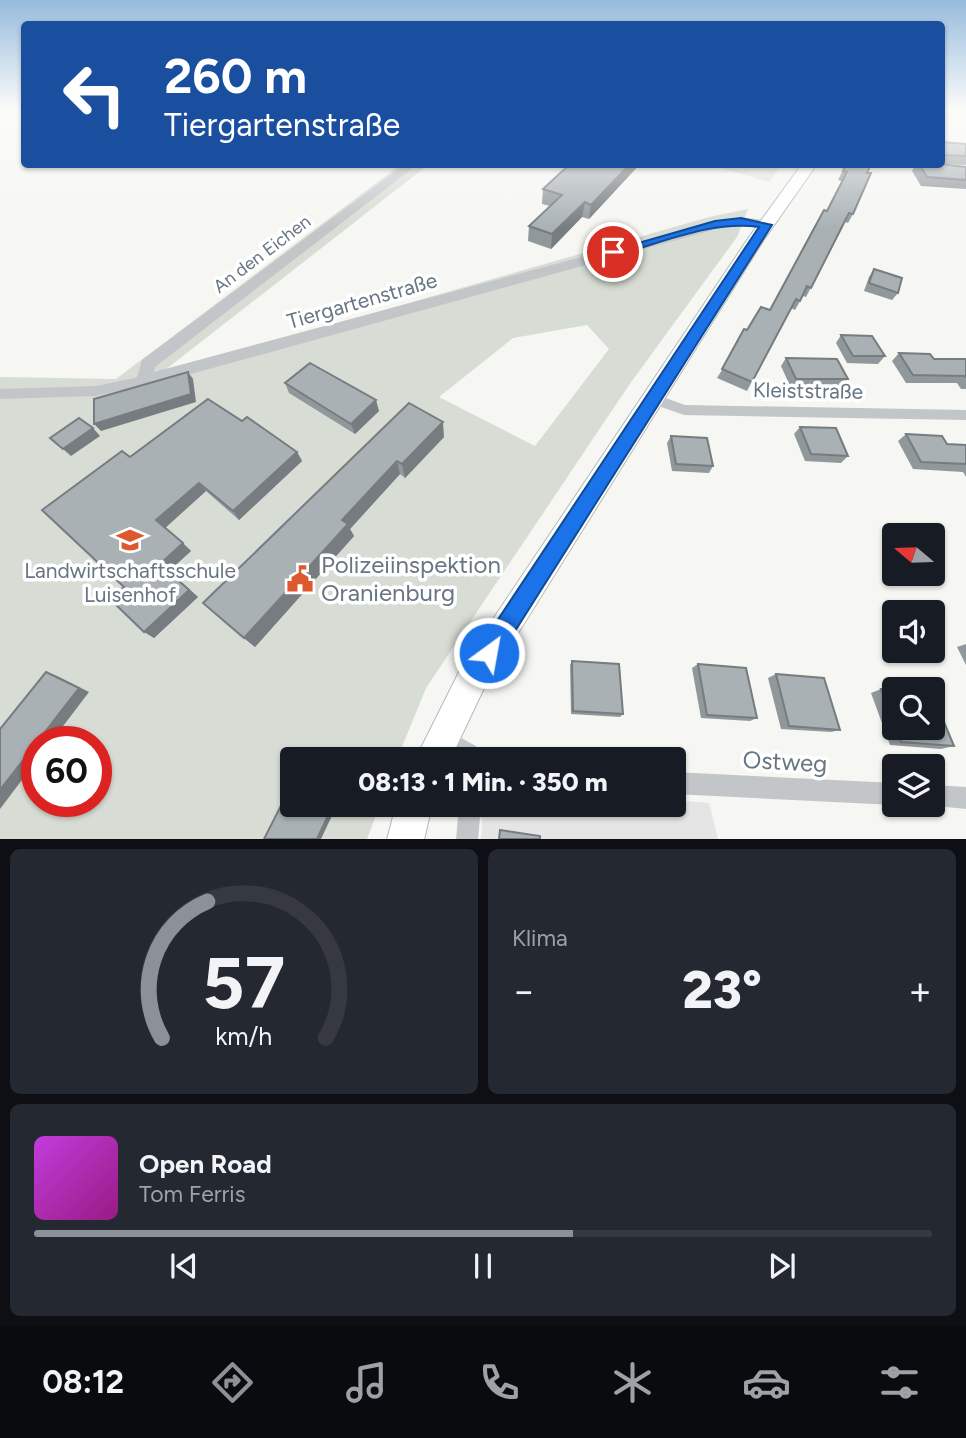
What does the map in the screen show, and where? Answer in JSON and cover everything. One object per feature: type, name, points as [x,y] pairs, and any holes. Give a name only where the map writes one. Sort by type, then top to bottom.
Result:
[{"type":"main road","points":[[438,747],[474,676],[652,398],[761,232],[807,168]]},
{"type":"main road","points":[[405,839],[411,817]]},
{"type":"street","name":"An den Eichen","points":[[144,381],[148,364],[408,168]]},
{"type":"street","points":[[930,168],[966,171]]},
{"type":"street","name":"Tiergartenstraße","points":[[0,394],[96,391],[144,381],[640,245],[731,223],[741,221],[761,232]]},
{"type":"street","points":[[731,223],[761,232]]},
{"type":"street","name":"Kleiststraße","points":[[652,398],[684,410],[966,415]]},
{"type":"street","name":"Ostweg","points":[[686,784],[882,793]]},
{"type":"street","points":[[945,797],[966,798]]},
{"type":"street","points":[[467,839],[469,817]]},
{"type":"shaded area","points":[[396,168],[424,168],[165,370],[182,368],[709,217],[748,209],[737,237],[629,385],[426,688],[402,747],[280,747],[280,817],[375,817],[367,839],[0,839],[0,377],[116,379]],"holes":[[[587,325],[609,349],[535,446],[439,397],[513,338]]]},
{"type":"shaded area","points":[[722,168],[780,168],[769,182]]},
{"type":"shaded area","points":[[686,801],[709,803],[718,839],[481,839],[482,817],[686,817]]},
{"type":"building","points":[[945,149],[966,149],[966,156],[945,155]]},
{"type":"building","points":[[945,164],[966,167],[966,180],[927,177],[921,168],[945,168]]},
{"type":"building","points":[[566,168],[626,168],[591,205],[585,202],[552,234],[529,226],[562,195],[543,189]]},
{"type":"building","points":[[844,168],[869,168],[867,173],[871,173],[853,214],[849,213],[811,288],[807,286],[800,301],[796,299],[752,382],[722,369],[744,329],[747,330],[761,307],[770,310],[824,210],[827,211],[847,172],[843,171]]},
{"type":"building","points":[[874,269],[902,278],[898,293],[869,283]]},
{"type":"building","points":[[841,335],[872,336],[885,356],[853,356]]},
{"type":"building","points":[[899,353],[930,354],[934,359],[966,359],[966,377],[913,375]]},
{"type":"building","points":[[786,358],[837,359],[848,379],[796,379]]},
{"type":"building","points":[[310,363],[376,400],[351,424],[285,383]]},
{"type":"building","points":[[188,372],[191,394],[94,424],[94,399]]},
{"type":"building","points":[[208,399],[242,421],[247,417],[297,452],[233,511],[199,483],[156,520],[183,543],[160,564],[189,590],[144,632],[110,599],[124,587],[42,510],[122,451],[130,457]]},
{"type":"building","points":[[409,403],[443,422],[402,464],[397,461],[342,520],[348,524],[244,638],[203,603]]},
{"type":"building","points":[[79,418],[93,428],[63,449],[50,438]]},
{"type":"building","points":[[800,427],[836,428],[848,456],[811,454]]},
{"type":"building","points":[[906,434],[942,436],[947,444],[966,445],[966,464],[921,462]]},
{"type":"building","points":[[671,436],[707,438],[713,466],[676,464]]},
{"type":"building","points":[[572,661],[619,664],[623,714],[573,711]]},
{"type":"building","points":[[698,664],[746,668],[757,718],[707,715]]},
{"type":"building","points":[[46,672],[79,688],[50,726],[21,726],[21,763],[0,790],[0,729]]},
{"type":"building","points":[[776,674],[824,678],[840,730],[789,726]]},
{"type":"building","points":[[945,725],[954,746],[900,740],[945,740]]},
{"type":"building","points":[[280,808],[280,817],[327,817],[317,839],[264,839]]},
{"type":"building","points":[[500,830],[540,836],[540,839],[499,839]]},
{"type":"place","name":"Landwirtschaftsschule Luisenhof","points":[[130,540]]},
{"type":"place","name":"Polizeiinspektion Oranienburg","points":[[300,579]]},
{"type":"route","points":[[489,653],[634,425],[766,225],[741,221],[719,224],[613,252]]}]
